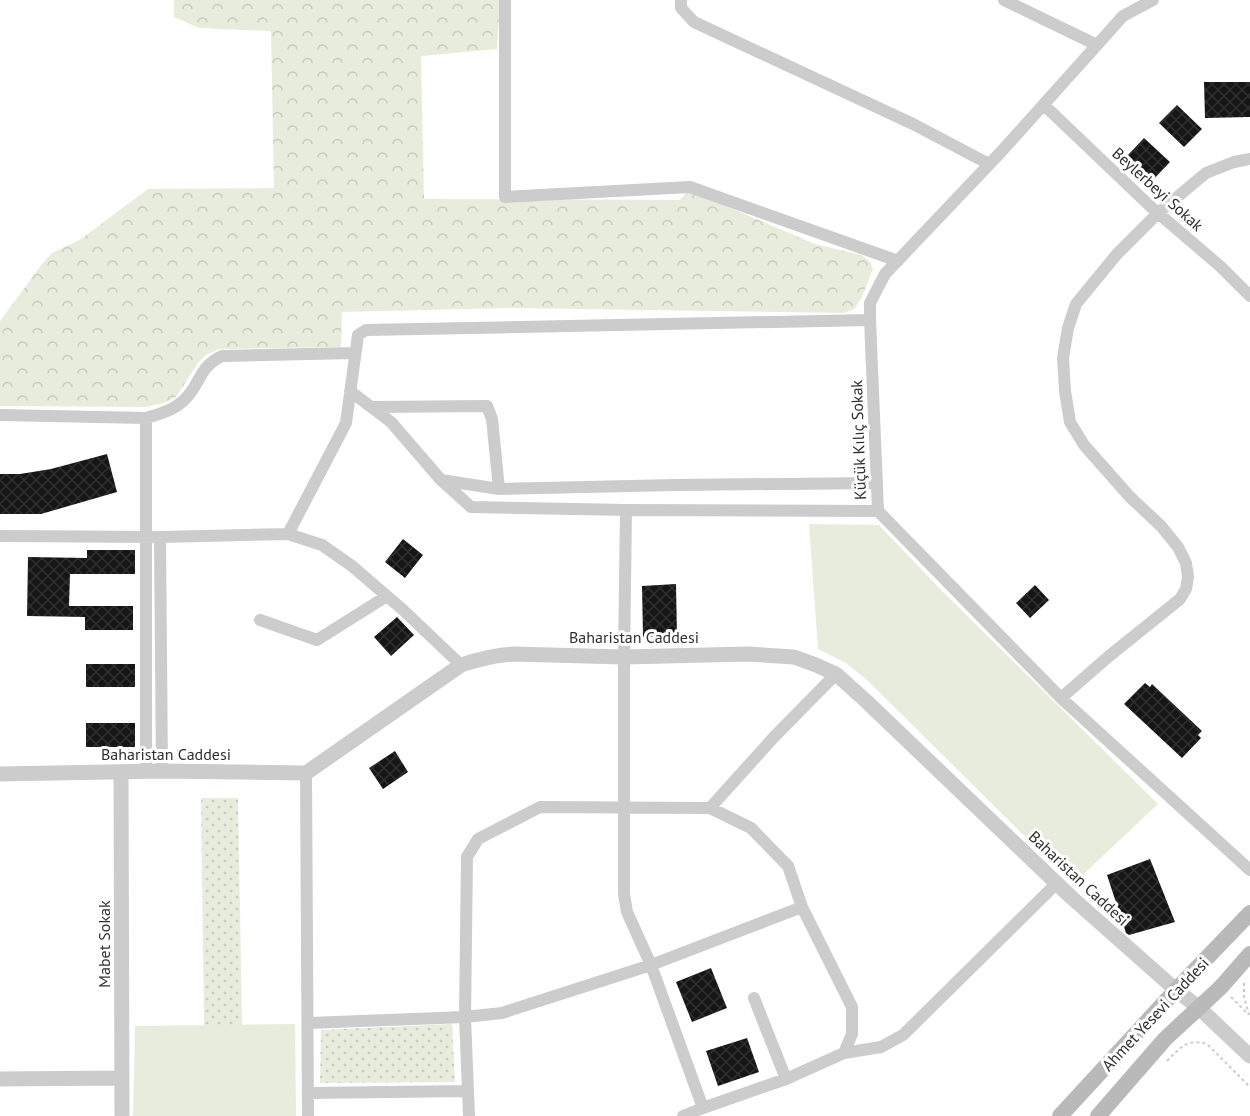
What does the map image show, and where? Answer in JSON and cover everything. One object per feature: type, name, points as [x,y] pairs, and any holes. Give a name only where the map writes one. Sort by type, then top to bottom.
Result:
[{"type":"main road","name":"Ahmet Yesevi Caddesi","points":[[1060,1116],[1250,913]]},
{"type":"main road","name":"Ahmet Yesevi Caddesi","points":[[1098,1116],[1165,1039],[1221,987],[1250,954]]},
{"type":"street","points":[[505,0],[505,197],[690,187],[898,261]]},
{"type":"street","points":[[681,0],[681,8],[694,22],[913,124],[989,164]]},
{"type":"street","points":[[1004,0],[1097,45]]},
{"type":"street","name":"Küçük Kılıç Sokak","points":[[1153,0],[1123,16],[1044,105],[885,274],[870,303],[878,511],[1061,698],[1250,870]]},
{"type":"street","name":"Beylerbeyi Sokak","points":[[1044,105],[1250,296]]},
{"type":"street","points":[[1061,698],[1180,599],[1186,588],[1188,577],[1186,563],[1178,547],[1084,445],[1070,422],[1063,358],[1068,328],[1076,304],[1117,254],[1158,213],[1206,173],[1234,162],[1250,159]]},
{"type":"street","points":[[288,534],[346,423],[354,353],[358,335],[366,330],[870,320]]},
{"type":"street","points":[[0,415],[146,418],[168,412],[176,407],[190,394],[205,368],[214,360],[222,357],[354,353]]},
{"type":"street","points":[[350,391],[391,422],[441,480],[471,507],[878,511]]},
{"type":"street","points":[[372,407],[487,406],[492,418],[499,489]]},
{"type":"street","points":[[146,418],[146,771]]},
{"type":"street","points":[[441,480],[499,489],[877,483]]},
{"type":"street","points":[[626,510],[624,894],[627,912],[651,965],[704,1107]]},
{"type":"street","points":[[0,536],[160,537],[288,534],[322,545],[352,566],[462,665]]},
{"type":"street","points":[[160,537],[162,771]]},
{"type":"street","points":[[260,621],[317,640],[387,596]]},
{"type":"street","name":"Baharistan Caddesi","points":[[0,774],[146,771],[306,773],[462,665],[480,658],[513,654],[624,657],[748,654],[794,657],[836,674],[866,700],[1071,897],[1198,1007],[1250,1056]]},
{"type":"street","points":[[710,808],[774,737],[836,674]]},
{"type":"street","name":"Mabet Sokak","points":[[121,772],[122,1116]]},
{"type":"street","points":[[306,773],[308,1116]]},
{"type":"street","points":[[469,1116],[465,1017],[467,857],[478,839],[540,807],[710,808],[751,828],[788,866],[802,907],[852,1007],[852,1034],[844,1053]]},
{"type":"street","points":[[683,1116],[786,1079],[844,1053],[881,1047],[903,1035],[1057,883]]},
{"type":"street","points":[[309,1023],[465,1017],[502,1013],[651,965],[802,907]]},
{"type":"street","points":[[754,998],[786,1079]]},
{"type":"street","points":[[0,1079],[122,1078]]},
{"type":"street","points":[[308,1093],[467,1091]]},
{"type":"path","points":[[1244,980],[1244,997],[1250,1016]]},
{"type":"path","points":[[1221,987],[1250,1016]]},
{"type":"path","points":[[1192,1042],[1200,1041],[1207,1044],[1250,1087]]},
{"type":"green space","points":[[174,0],[500,0],[497,49],[421,56],[424,199],[680,200],[687,192],[815,244],[861,255],[870,262],[873,269],[861,299],[854,309],[844,313],[511,308],[342,312],[341,347],[219,349],[206,355],[198,363],[176,397],[164,403],[146,407],[0,406],[0,321],[52,253],[81,239],[148,189],[274,188],[271,31],[199,28],[174,17]]},
{"type":"green space","points":[[809,524],[879,525],[943,592],[1158,804],[1073,884],[867,680],[846,663],[818,649]]},
{"type":"green space","points":[[201,798],[238,798],[242,1025],[204,1025]]},
{"type":"green space","points":[[295,1024],[296,1116],[133,1116],[135,1026]]},
{"type":"green space","points":[[452,1024],[455,1082],[320,1083],[321,1030]]},
{"type":"building","points":[[1204,82],[1250,82],[1250,117],[1205,118]]},
{"type":"building","points":[[1177,105],[1202,129],[1184,147],[1159,123]]},
{"type":"building","points":[[1144,138],[1170,162],[1153,180],[1127,156]]},
{"type":"building","points":[[107,454],[117,492],[41,514],[0,514],[0,474],[20,474],[51,469]]},
{"type":"building","points":[[403,539],[423,555],[405,578],[385,562]]},
{"type":"building","points":[[87,550],[135,550],[135,574],[70,574],[69,606],[133,606],[133,630],[85,630],[85,617],[27,616],[28,557],[87,558]]},
{"type":"building","points":[[676,584],[677,636],[643,637],[642,586]]},
{"type":"building","points":[[1035,585],[1049,600],[1030,618],[1016,603]]},
{"type":"building","points":[[397,617],[414,635],[391,656],[374,637]]},
{"type":"building","points":[[86,664],[135,664],[135,687],[86,687]]},
{"type":"building","points":[[1145,683],[1150,687],[1152,684],[1202,731],[1198,735],[1201,738],[1182,758],[1124,704]]},
{"type":"building","points":[[86,723],[135,723],[135,747],[86,747]]},
{"type":"building","points":[[395,751],[408,772],[383,789],[369,768]]},
{"type":"building","points":[[1150,859],[1175,922],[1129,935],[1126,933],[1107,875]]},
{"type":"building","points":[[711,968],[727,1008],[692,1022],[676,982]]},
{"type":"building","points":[[747,1038],[759,1072],[718,1086],[706,1051]]}]
